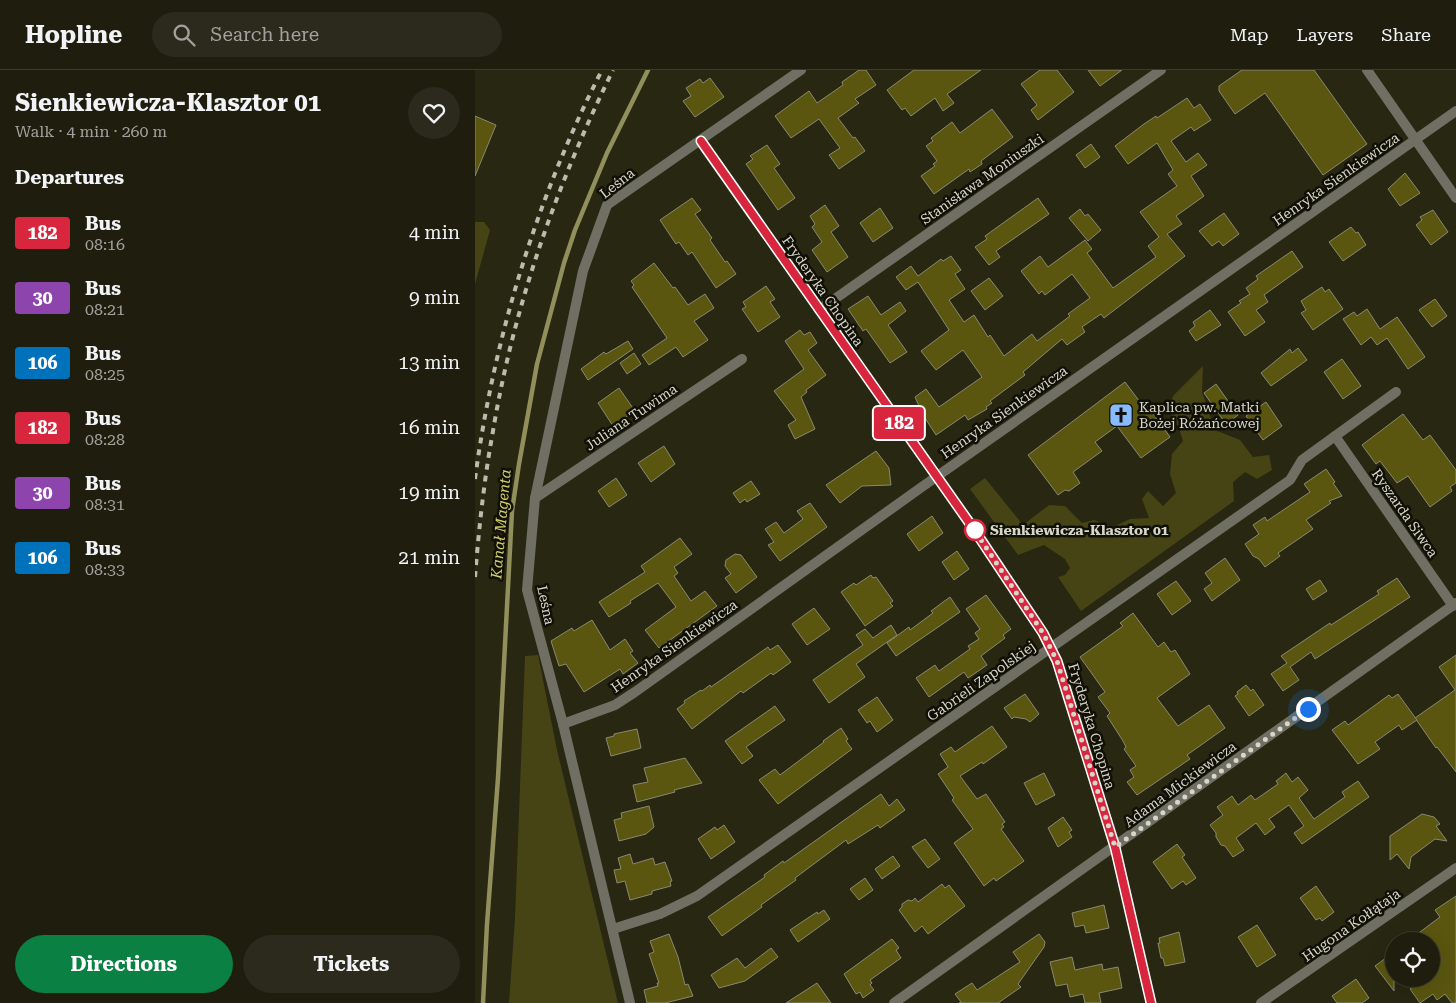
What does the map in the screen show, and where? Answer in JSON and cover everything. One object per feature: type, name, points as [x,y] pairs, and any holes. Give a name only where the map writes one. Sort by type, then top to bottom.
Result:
[{"type":"street","name":"Leśna","points":[[630,1003],[563,724],[527,590],[535,498],[583,271],[607,205],[801,70]]},
{"type":"street","name":"Stanisława Moniuszki","points":[[819,310],[1161,70]]},
{"type":"street","points":[[1367,70],[1456,198]]},
{"type":"street","name":"Henryka Sienkiewicza","points":[[563,724],[615,705],[635,692],[936,477],[1456,111]]},
{"type":"street","name":"Fryderyka Chopina","points":[[701,141],[973,528],[1052,648],[1115,847],[1151,1003]]},
{"type":"street","name":"Juliana Tuwima","points":[[535,498],[742,359]]},
{"type":"street","name":"Gabrieli Zapolskiej","points":[[613,929],[660,914],[697,896],[1290,480],[1302,460],[1396,392]]},
{"type":"street","name":"Ryszarda Siwca","points":[[1335,436],[1454,605]]},
{"type":"street","name":"Adama Mickiewicza","points":[[894,1003],[1454,605]]},
{"type":"street","name":"Hugona Kołłątaja","points":[[1261,1003],[1456,868]]},
{"type":"shaded area","points":[[475,222],[484,222],[490,230],[475,284]]},
{"type":"shaded area","points":[[1203,366],[1202,392],[1215,430],[1240,440],[1253,457],[1269,455],[1272,470],[1257,479],[1245,472],[1233,482],[1234,501],[1081,611],[1058,577],[1065,575],[1070,568],[1065,559],[1044,545],[1018,555],[970,489],[985,478],[1023,525],[1049,505],[1065,506],[1082,523],[1094,520],[1113,527],[1130,519],[1149,518],[1142,499],[1148,491],[1163,506],[1176,493],[1170,474],[1172,454],[1183,441],[1179,428],[1168,409],[1173,396]]},
{"type":"shaded area","points":[[538,655],[557,750],[618,1003],[509,1003],[515,918],[525,656]]},
{"type":"building","points":[[859,70],[866,70],[876,85],[855,99],[859,103],[838,118],[865,151],[839,169],[829,155],[840,148],[819,119],[791,138],[775,116],[809,91],[817,103],[843,85],[842,82]]},
{"type":"building","points":[[914,70],[981,70],[947,94],[954,103],[943,111],[935,98],[911,116],[905,108],[902,110],[887,90]]},
{"type":"building","points":[[1040,70],[1057,70],[1074,92],[1038,120],[1031,110],[1037,105],[1021,84]]},
{"type":"building","points":[[1088,70],[1122,70],[1100,86]]},
{"type":"building","points":[[1242,70],[1314,70],[1367,144],[1323,175],[1265,93],[1235,114],[1219,91],[1219,86]]},
{"type":"building","points":[[710,78],[724,97],[695,117],[683,101],[691,96],[686,88],[700,79],[703,83]]},
{"type":"building","points":[[1187,98],[1194,108],[1200,104],[1211,120],[1194,131],[1191,127],[1171,141],[1186,162],[1198,153],[1207,165],[1191,176],[1204,196],[1176,216],[1182,224],[1167,234],[1185,256],[1104,318],[1101,314],[1082,327],[1085,332],[1067,345],[1062,339],[1023,372],[1025,375],[990,401],[992,403],[986,407],[987,409],[968,420],[965,415],[936,435],[923,415],[915,397],[926,389],[939,407],[982,377],[963,350],[936,370],[921,351],[949,330],[918,282],[906,290],[896,277],[911,266],[918,276],[941,259],[943,261],[951,256],[961,270],[955,274],[965,289],[949,300],[964,322],[974,315],[988,337],[990,335],[1004,356],[1032,334],[1037,341],[1090,298],[1072,274],[1045,295],[1042,291],[1039,294],[1021,271],[1040,256],[1048,267],[1085,240],[1092,249],[1087,253],[1113,288],[1156,257],[1148,246],[1159,237],[1140,212],[1177,186],[1168,174],[1173,170],[1157,143],[1128,164],[1115,146],[1156,116],[1157,118]]},
{"type":"building","points":[[992,109],[1013,137],[981,161],[982,164],[970,172],[969,169],[934,194],[921,176],[935,166],[933,164],[937,161],[926,146],[933,141],[931,138],[952,122],[960,133]]},
{"type":"building","points":[[475,116],[496,125],[475,176]]},
{"type":"building","points":[[1091,144],[1100,157],[1085,168],[1076,155]]},
{"type":"building","points":[[767,145],[780,164],[774,168],[795,198],[778,210],[746,164],[753,159],[750,156]]},
{"type":"building","points":[[1405,173],[1420,193],[1400,206],[1388,189]]},
{"type":"building","points":[[692,198],[701,210],[695,214],[712,238],[710,240],[736,274],[716,288],[692,252],[688,255],[679,242],[676,244],[660,220]]},
{"type":"building","points":[[1038,198],[1049,214],[996,251],[1000,257],[989,265],[975,247],[987,239],[985,236]]},
{"type":"building","points":[[825,205],[839,226],[831,232],[848,257],[827,272],[812,250],[822,242],[812,227],[815,224],[810,216]]},
{"type":"building","points":[[880,208],[893,228],[873,242],[860,223]]},
{"type":"building","points":[[1080,209],[1085,216],[1088,214],[1101,230],[1088,241],[1069,218]]},
{"type":"building","points":[[1433,210],[1448,232],[1431,245],[1416,225],[1422,220],[1420,217]]},
{"type":"building","points":[[1224,213],[1239,234],[1223,246],[1219,241],[1212,246],[1199,231]]},
{"type":"building","points":[[1351,227],[1356,233],[1358,232],[1366,245],[1343,261],[1329,242]]},
{"type":"building","points":[[1292,251],[1303,267],[1264,295],[1268,302],[1256,310],[1265,322],[1245,336],[1228,312],[1241,303],[1239,301],[1250,294],[1246,288],[1258,279],[1256,276]]},
{"type":"building","points":[[654,263],[688,305],[705,294],[714,308],[694,321],[708,340],[683,357],[676,347],[649,365],[642,355],[667,338],[632,287],[634,285],[631,281]]},
{"type":"building","points":[[989,278],[1003,296],[985,310],[971,291]]},
{"type":"building","points":[[766,286],[775,299],[770,302],[780,317],[758,332],[742,309],[746,307],[743,302]]},
{"type":"building","points":[[1322,287],[1325,292],[1329,289],[1343,309],[1313,330],[1301,313],[1306,310],[1301,301]]},
{"type":"building","points":[[868,296],[881,315],[900,302],[906,311],[888,325],[907,352],[890,363],[866,329],[863,331],[848,309]]},
{"type":"building","points":[[1435,299],[1447,316],[1432,327],[1419,310]]},
{"type":"building","points":[[1367,309],[1380,329],[1397,317],[1425,357],[1408,369],[1387,338],[1377,345],[1371,337],[1361,345],[1343,319],[1354,312],[1357,316]]},
{"type":"building","points":[[1210,310],[1221,325],[1196,341],[1189,331],[1195,326],[1193,322]]},
{"type":"building","points":[[800,330],[804,335],[810,332],[817,343],[808,350],[826,375],[806,390],[807,392],[801,397],[815,429],[795,439],[788,425],[796,420],[774,391],[804,369],[785,341]]},
{"type":"building","points":[[628,341],[633,349],[588,380],[581,369],[604,352],[606,354]]},
{"type":"building","points":[[1298,348],[1307,360],[1271,386],[1261,373],[1290,349],[1292,353]]},
{"type":"building","points":[[634,353],[641,364],[627,374],[620,363]]},
{"type":"building","points":[[1342,359],[1361,386],[1343,399],[1324,372]]},
{"type":"building","points":[[1125,382],[1143,406],[1146,404],[1170,437],[1141,458],[1117,426],[1095,442],[1102,451],[1073,472],[1080,483],[1069,491],[1065,490],[1058,495],[1028,455]]},
{"type":"building","points":[[1216,384],[1238,415],[1226,424],[1204,393]]},
{"type":"building","points":[[619,388],[635,411],[613,426],[598,403]]},
{"type":"building","points":[[1266,402],[1282,426],[1263,440],[1246,416]]},
{"type":"building","points":[[1403,414],[1423,440],[1430,435],[1456,470],[1456,483],[1450,487],[1452,491],[1430,507],[1408,476],[1397,483],[1380,461],[1376,464],[1362,445]]},
{"type":"building","points":[[664,446],[675,464],[651,482],[638,463]]},
{"type":"building","points":[[876,451],[889,468],[891,485],[862,486],[840,503],[826,485]]},
{"type":"building","points":[[1326,469],[1342,496],[1329,501],[1331,503],[1306,520],[1313,529],[1278,553],[1280,556],[1265,567],[1259,559],[1253,556],[1245,544],[1259,534],[1253,525],[1265,517],[1267,521],[1310,492],[1304,484]]},
{"type":"building","points":[[616,478],[627,495],[609,507],[598,491]]},
{"type":"building","points":[[751,481],[760,494],[747,502],[745,499],[740,503],[733,493]]},
{"type":"building","points":[[810,503],[827,527],[780,561],[768,545],[774,542],[765,529],[776,522],[784,533],[803,519],[797,511]]},
{"type":"building","points":[[932,516],[943,533],[919,551],[907,534]]},
{"type":"building","points":[[680,538],[692,554],[674,567],[678,573],[674,576],[691,601],[705,591],[717,606],[659,648],[645,630],[676,607],[658,583],[609,617],[599,602],[645,572],[641,566]]},
{"type":"building","points":[[957,551],[969,569],[954,580],[942,562]]},
{"type":"building","points":[[735,554],[741,555],[757,577],[736,593],[725,578],[731,574],[725,566],[726,560]]},
{"type":"building","points":[[1225,558],[1240,580],[1212,601],[1204,589],[1212,583],[1205,573]]},
{"type":"building","points":[[871,575],[873,578],[876,577],[893,601],[890,603],[893,606],[865,626],[841,592]]},
{"type":"building","points":[[1397,578],[1410,597],[1315,659],[1311,652],[1290,667],[1299,680],[1283,691],[1271,674],[1287,663],[1281,656],[1330,623],[1331,625],[1379,594],[1377,591]]},
{"type":"building","points":[[1320,580],[1327,591],[1313,600],[1306,589]]},
{"type":"building","points":[[1176,581],[1191,601],[1172,615],[1157,594]]},
{"type":"building","points":[[986,595],[1011,629],[1003,635],[1005,638],[981,656],[987,665],[968,678],[964,672],[929,697],[916,678],[935,665],[939,671],[970,649],[968,646],[979,639],[975,633],[980,629],[966,609]]},
{"type":"building","points":[[950,597],[960,612],[896,656],[887,643],[909,627],[910,630],[933,613],[931,611]]},
{"type":"building","points":[[814,608],[830,629],[807,645],[792,624]]},
{"type":"building","points":[[1133,613],[1158,647],[1164,642],[1171,652],[1175,650],[1190,674],[1157,698],[1178,726],[1209,705],[1225,728],[1187,755],[1190,759],[1137,795],[1127,782],[1134,777],[1130,770],[1136,766],[1124,749],[1126,747],[1123,741],[1107,716],[1110,713],[1098,697],[1105,692],[1080,657],[1123,626],[1120,623]]},
{"type":"building","points":[[592,620],[610,650],[625,639],[633,651],[630,653],[638,663],[623,674],[620,669],[584,692],[566,664],[559,666],[551,641],[572,628],[574,631]]},
{"type":"building","points":[[891,625],[897,635],[856,664],[865,677],[829,703],[813,680],[863,645],[856,635],[865,629],[873,638]]},
{"type":"building","points":[[778,645],[791,662],[773,675],[771,673],[743,693],[741,691],[692,729],[677,709],[685,703],[684,701],[710,685],[711,687],[768,647],[770,650]]},
{"type":"building","points":[[1456,655],[1456,772],[1415,718],[1455,690],[1439,667]]},
{"type":"building","points":[[1246,685],[1251,691],[1253,689],[1264,705],[1249,716],[1235,696]]},
{"type":"building","points":[[1025,694],[1039,714],[1030,722],[1026,719],[1014,717],[1012,719],[1004,708]]},
{"type":"building","points":[[1398,694],[1417,720],[1402,730],[1399,725],[1375,742],[1380,749],[1358,764],[1332,730],[1345,721],[1348,725],[1389,695],[1392,698]]},
{"type":"building","points":[[877,697],[893,720],[877,732],[870,721],[867,723],[858,710]]},
{"type":"building","points":[[775,706],[785,720],[746,747],[753,756],[742,764],[725,741]]},
{"type":"building","points":[[992,726],[1007,747],[983,764],[982,762],[960,776],[977,799],[986,794],[1005,822],[1002,824],[1004,827],[1001,829],[1024,861],[996,881],[994,878],[984,886],[954,843],[973,829],[952,800],[954,798],[938,774],[948,767],[940,754],[951,747],[955,752]]},
{"type":"building","points":[[841,728],[848,739],[846,741],[852,749],[778,804],[759,780],[775,769],[780,775]]},
{"type":"building","points":[[637,729],[641,748],[611,756],[606,738],[614,736],[614,734]]},
{"type":"building","points":[[685,758],[702,783],[637,802],[633,785],[648,782],[644,768]]},
{"type":"building","points":[[1044,773],[1055,795],[1036,805],[1024,783]]},
{"type":"building","points":[[1286,773],[1292,782],[1298,777],[1308,790],[1299,798],[1314,819],[1345,797],[1342,792],[1358,781],[1369,797],[1302,844],[1294,833],[1304,826],[1289,805],[1269,819],[1275,827],[1265,835],[1256,823],[1236,838],[1244,850],[1233,857],[1225,846],[1221,845],[1210,825],[1223,815],[1217,807],[1232,796],[1238,805],[1251,795],[1255,800],[1278,784],[1276,781]]},
{"type":"building","points":[[881,794],[889,806],[897,799],[905,810],[880,828],[878,825],[848,844],[846,840],[761,905],[762,907],[722,936],[708,917],[765,877],[764,875],[783,861],[784,863]]},
{"type":"building","points":[[649,806],[654,827],[646,834],[619,841],[614,820],[622,818],[621,813]]},
{"type":"building","points":[[1422,814],[1434,817],[1440,824],[1436,826],[1447,841],[1435,839],[1411,857],[1409,869],[1397,854],[1390,860],[1390,836]]},
{"type":"building","points":[[1063,817],[1072,830],[1069,832],[1072,837],[1058,847],[1048,828]]},
{"type":"building","points":[[724,825],[735,842],[711,859],[698,839],[715,827],[717,830]]},
{"type":"building","points":[[925,839],[940,859],[928,868],[912,847]]},
{"type":"building","points":[[1177,844],[1185,855],[1182,857],[1196,878],[1186,885],[1183,881],[1172,889],[1153,862]]},
{"type":"building","points":[[630,854],[633,864],[653,858],[655,865],[665,862],[672,881],[670,882],[671,886],[630,900],[625,881],[617,883],[614,870],[621,869],[618,858]]},
{"type":"building","points":[[893,856],[900,866],[882,879],[875,869]]},
{"type":"building","points":[[865,878],[873,890],[859,900],[850,889]]},
{"type":"building","points":[[942,884],[945,888],[949,885],[965,906],[928,934],[922,926],[915,932],[899,910],[902,904],[915,898],[918,902]]},
{"type":"building","points":[[1316,886],[1334,912],[1322,921],[1320,918],[1316,920],[1300,898]]},
{"type":"building","points":[[1456,896],[1456,1003],[1452,1003],[1445,994],[1437,1000],[1433,994],[1420,1003],[1410,989],[1413,987],[1440,987],[1440,932],[1420,932],[1440,917],[1435,910]]},
{"type":"building","points":[[1104,905],[1109,928],[1086,933],[1084,925],[1075,927],[1072,913]]},
{"type":"building","points":[[824,910],[830,919],[798,942],[790,930],[817,912],[818,914]]},
{"type":"building","points":[[1257,925],[1276,955],[1257,967],[1238,937]]},
{"type":"building","points":[[1179,932],[1185,962],[1165,966],[1163,958],[1161,958],[1159,938]]},
{"type":"building","points":[[669,934],[678,957],[685,985],[688,984],[693,996],[665,1003],[647,1003],[644,990],[658,986],[657,983],[659,983],[649,954],[654,952],[650,941]]},
{"type":"building","points":[[1039,934],[1045,942],[1044,947],[1018,984],[1021,987],[998,1003],[959,1003],[961,1002],[955,994],[972,983],[977,990],[1020,962],[1013,952]]},
{"type":"building","points":[[892,939],[899,948],[896,950],[901,958],[870,980],[872,983],[870,985],[874,990],[863,998],[860,992],[856,994],[844,974]]},
{"type":"building","points":[[771,948],[778,957],[745,981],[719,988],[711,975],[737,958],[745,968]]},
{"type":"building","points":[[1072,957],[1075,970],[1102,964],[1103,970],[1118,967],[1122,988],[1099,993],[1101,1003],[1085,1003],[1083,994],[1070,997],[1067,984],[1056,986],[1050,962]]},
{"type":"building","points":[[1385,959],[1385,979],[1375,966]]},
{"type":"building","points":[[1356,979],[1369,998],[1362,1003],[1337,1003],[1332,996]]},
{"type":"building","points":[[817,983],[831,1003],[786,1003]]},
{"type":"waterway","name":"Kanał Magenta","points":[[483,1003],[498,778],[512,511],[519,464],[537,364],[564,263],[575,230],[607,153],[648,70]]},
{"type":"railway","points":[[475,479],[494,373],[521,269],[557,168],[602,70]]},
{"type":"railway","points":[[475,577],[482,504],[490,449],[502,384],[525,291],[556,201],[613,70]]},
{"type":"bus line","name":"182","points":[[701,141],[973,528],[1052,648],[1115,847],[1151,1003]]},
{"type":"place","name":"Kaplica pw. Matki Bożej Różańcowej","points":[[1121,415]]},
{"type":"place","name":"Sienkiewicza-Klasztor 01","points":[[975,530]]},
{"type":"route","points":[[975,530],[973,528],[1052,648],[1115,847],[1308,709]]}]
